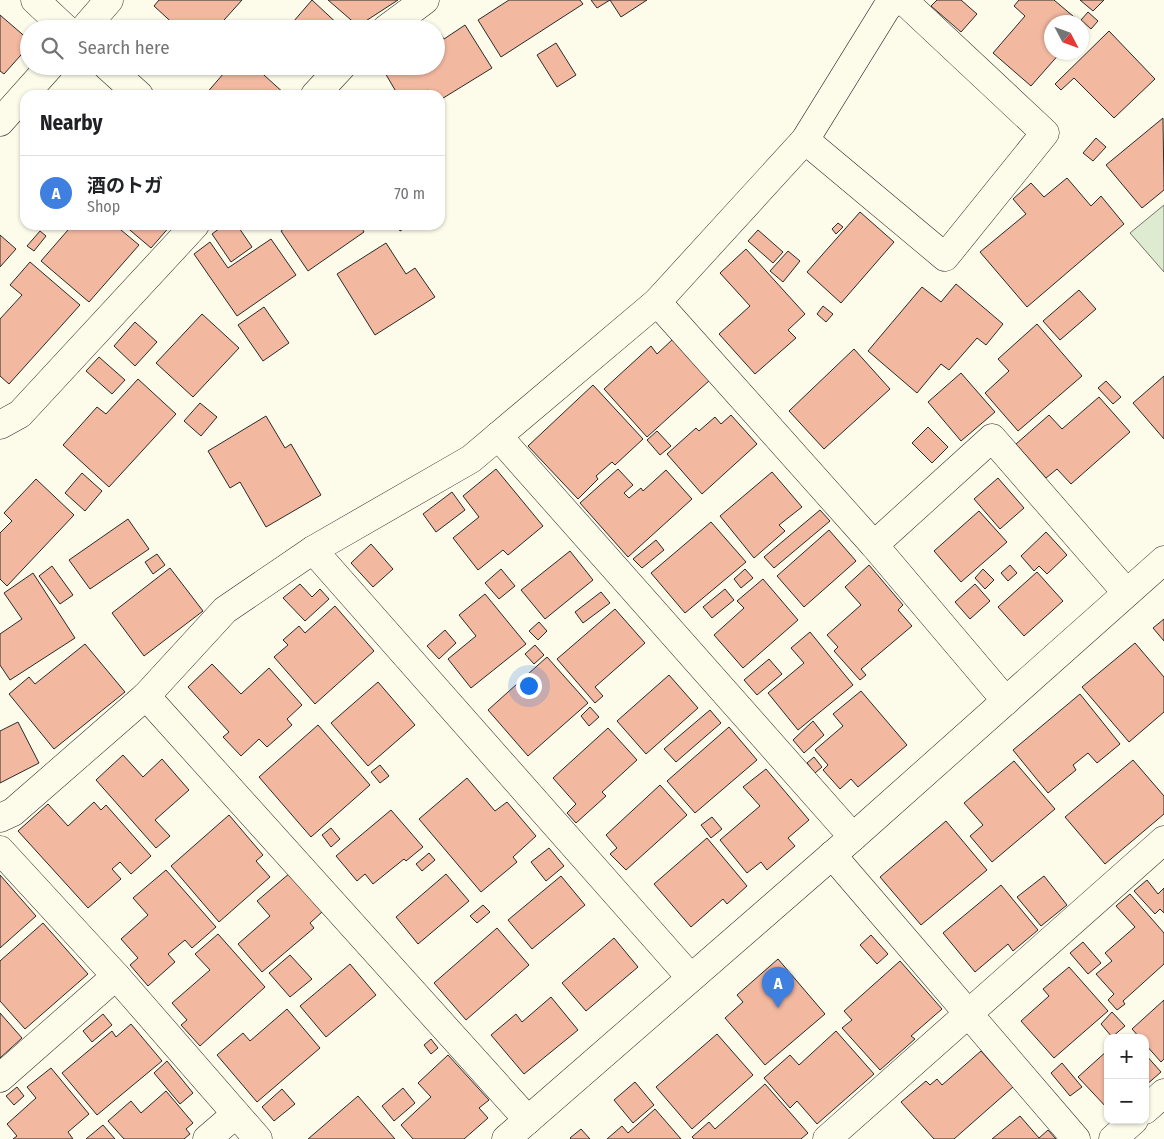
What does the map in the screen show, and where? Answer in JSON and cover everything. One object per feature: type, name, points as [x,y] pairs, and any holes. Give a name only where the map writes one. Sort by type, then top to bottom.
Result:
[{"type":"street","points":[[35,0],[56,20]]},
{"type":"street","points":[[92,20],[109,0]]},
{"type":"street","points":[[398,20],[425,0]]},
{"type":"street","points":[[0,818],[13,812],[146,696],[225,610],[313,550],[470,459],[657,302],[804,140],[890,2],[1045,133],[944,257],[804,140]]},
{"type":"street","points":[[29,90],[42,75]]},
{"type":"street","points":[[117,75],[133,90]]},
{"type":"street","points":[[320,90],[334,75]]},
{"type":"street","points":[[0,122],[20,100]]},
{"type":"street","points":[[0,425],[20,414],[190,230]]},
{"type":"street","points":[[657,302],[874,545],[1006,701]]},
{"type":"street","points":[[498,436],[853,837]]},
{"type":"street","points":[[874,545],[992,438],[1126,592]]},
{"type":"street","points":[[313,550],[691,978]]},
{"type":"street","points":[[506,1139],[853,837],[1164,560]]},
{"type":"street","points":[[146,696],[528,1120]]},
{"type":"street","points":[[827,1139],[1164,840]]},
{"type":"street","points":[[0,850],[116,976],[258,1139]]},
{"type":"street","points":[[832,855],[1076,1139]]},
{"type":"street","points":[[0,1078],[116,976]]},
{"type":"street","points":[[1149,1106],[1164,1093]]},
{"type":"street","points":[[207,1139],[236,1114]]},
{"type":"street","points":[[1113,1139],[1130,1124]]},
{"type":"green space","points":[[1164,205],[1164,272],[1130,233]]},
{"type":"building","points":[[159,0],[242,0],[224,20],[169,20],[154,6]]},
{"type":"building","points":[[312,0],[333,20],[295,20]]},
{"type":"building","points":[[328,0],[398,0],[367,20],[351,20]]},
{"type":"building","points":[[509,0],[580,0],[583,4],[501,57],[478,20]]},
{"type":"building","points":[[591,0],[610,0],[597,8]]},
{"type":"building","points":[[610,0],[647,0],[621,17]]},
{"type":"building","points":[[937,0],[961,0],[977,14],[961,32],[931,6]]},
{"type":"building","points":[[1019,0],[1054,0],[1072,15],[1044,15],[1044,60],[1054,60],[1031,86],[993,53],[1025,16],[1014,6]]},
{"type":"building","points":[[1080,0],[1104,0],[1093,11]]},
{"type":"building","points":[[1088,12],[1098,21],[1091,29],[1089,27],[1089,15],[1085,15]]},
{"type":"building","points":[[0,15],[20,32],[20,56],[4,74],[0,71]]},
{"type":"building","points":[[465,25],[492,68],[445,97],[445,90],[395,90],[386,75],[445,75],[445,38]]},
{"type":"building","points":[[1109,31],[1155,79],[1114,118],[1074,78],[1061,90],[1055,84],[1079,60],[1089,60],[1089,51]]},
{"type":"building","points":[[556,43],[576,75],[557,87],[537,55]]},
{"type":"building","points":[[222,75],[264,75],[280,90],[209,90]]},
{"type":"building","points":[[1163,118],[1164,190],[1142,208],[1106,165]]},
{"type":"building","points":[[1096,138],[1106,147],[1093,161],[1083,153]]},
{"type":"building","points":[[1067,178],[1091,206],[1101,196],[1124,224],[1027,307],[980,252],[1026,214],[1013,199],[1031,183],[1044,197]]},
{"type":"building","points":[[860,212],[894,242],[841,303],[807,272]]},
{"type":"building","points":[[838,223],[843,227],[836,234],[832,229]]},
{"type":"building","points":[[68,230],[121,230],[139,245],[89,302],[41,261]]},
{"type":"building","points":[[130,230],[167,230],[151,248]]},
{"type":"building","points":[[217,230],[240,230],[252,247],[231,262],[212,234]]},
{"type":"building","points":[[363,230],[364,232],[308,271],[281,231]]},
{"type":"building","points":[[758,230],[783,252],[773,263],[748,241]]},
{"type":"building","points":[[40,231],[46,236],[34,251],[27,246]]},
{"type":"building","points":[[0,235],[16,249],[0,267]]},
{"type":"building","points":[[271,239],[296,275],[237,316],[194,254],[210,242],[228,268]]},
{"type":"building","points":[[386,243],[406,274],[415,268],[435,297],[375,335],[337,274]]},
{"type":"building","points":[[746,249],[805,314],[788,330],[796,338],[755,374],[719,334],[750,306],[720,273]]},
{"type":"building","points":[[788,251],[800,261],[783,282],[770,271]]},
{"type":"building","points":[[30,262],[80,305],[9,384],[0,376],[0,319],[22,295],[10,285]]},
{"type":"building","points":[[956,284],[1003,324],[986,345],[977,338],[949,370],[941,364],[917,393],[868,351],[922,287],[941,302]]},
{"type":"building","points":[[1079,290],[1096,309],[1060,340],[1043,321]]},
{"type":"building","points":[[823,306],[833,314],[826,322],[817,314]]},
{"type":"building","points":[[264,307],[289,343],[263,361],[238,325]]},
{"type":"building","points":[[202,314],[239,348],[193,397],[156,363]]},
{"type":"building","points":[[135,322],[157,342],[135,366],[114,346]]},
{"type":"building","points":[[1037,324],[1082,376],[1018,431],[985,393],[1009,371],[998,359]]},
{"type":"building","points":[[673,339],[710,380],[647,437],[604,389],[651,346],[657,354]]},
{"type":"building","points":[[854,349],[890,389],[824,449],[789,411]]},
{"type":"building","points":[[99,357],[125,380],[112,394],[86,371]]},
{"type":"building","points":[[961,373],[995,412],[961,441],[928,402]]},
{"type":"building","points":[[1164,376],[1164,439],[1133,403]]},
{"type":"building","points":[[138,379],[176,414],[109,487],[63,445],[97,407],[106,414]]},
{"type":"building","points":[[1106,381],[1121,397],[1113,404],[1098,388]]},
{"type":"building","points":[[593,385],[643,439],[615,465],[612,462],[596,476],[598,479],[578,499],[528,446]]},
{"type":"building","points":[[1099,397],[1130,432],[1071,484],[1057,469],[1046,478],[1016,444],[1049,415],[1062,429]]},
{"type":"building","points":[[200,403],[217,417],[201,436],[184,421]]},
{"type":"building","points":[[731,415],[757,444],[702,494],[667,454],[696,428],[699,431],[715,417],[721,424]]},
{"type":"building","points":[[266,416],[285,448],[291,444],[321,495],[266,527],[240,482],[230,488],[208,451]]},
{"type":"building","points":[[928,427],[948,447],[932,463],[912,443]]},
{"type":"building","points":[[657,431],[671,446],[660,455],[647,440]]},
{"type":"building","points":[[496,469],[543,526],[508,555],[503,550],[478,570],[453,538],[479,517],[463,496]]},
{"type":"building","points":[[618,469],[633,485],[624,493],[629,498],[641,488],[643,491],[666,470],[692,499],[628,557],[580,503]]},
{"type":"building","points":[[772,472],[802,507],[779,525],[785,531],[754,558],[720,516]]},
{"type":"building","points":[[82,473],[102,491],[85,511],[65,493]]},
{"type":"building","points":[[998,478],[1024,508],[1000,529],[974,499]]},
{"type":"building","points":[[36,479],[74,515],[7,586],[0,579],[0,533],[12,521],[4,513]]},
{"type":"building","points":[[452,492],[465,510],[436,532],[423,514]]},
{"type":"building","points":[[820,510],[830,521],[774,568],[764,557]]},
{"type":"building","points":[[979,511],[1007,542],[961,582],[934,551]]},
{"type":"building","points":[[128,519],[149,549],[90,589],[69,560]]},
{"type":"building","points":[[711,522],[746,562],[685,613],[651,573]]},
{"type":"building","points":[[829,530],[856,561],[804,607],[777,576]]},
{"type":"building","points":[[1046,532],[1067,555],[1047,574],[1039,566],[1034,571],[1021,556]]},
{"type":"building","points":[[656,540],[664,550],[642,568],[633,559]]},
{"type":"building","points":[[371,544],[393,569],[373,587],[351,563]]},
{"type":"building","points":[[570,551],[593,580],[545,619],[521,590]]},
{"type":"building","points":[[157,554],[165,565],[153,574],[145,562]]},
{"type":"building","points":[[869,565],[903,605],[898,610],[912,626],[861,669],[866,675],[860,680],[834,651],[838,647],[827,635],[861,605],[845,587]]},
{"type":"building","points":[[1010,565],[1017,573],[1008,581],[1001,573]]},
{"type":"building","points":[[52,566],[73,595],[60,604],[39,576]]},
{"type":"building","points":[[170,568],[203,611],[144,656],[112,613]]},
{"type":"building","points":[[501,569],[515,586],[499,599],[485,583]]},
{"type":"building","points":[[745,569],[753,578],[741,588],[734,579]]},
{"type":"building","points":[[983,569],[994,580],[985,589],[975,578]]},
{"type":"building","points":[[1037,572],[1063,601],[1024,636],[998,607]]},
{"type":"building","points":[[33,573],[75,638],[10,680],[0,665],[0,634],[22,619],[4,593]]},
{"type":"building","points":[[763,579],[798,620],[743,668],[714,635],[744,608],[737,601]]},
{"type":"building","points":[[300,584],[312,597],[320,589],[329,599],[305,621],[283,598]]},
{"type":"building","points":[[975,584],[990,601],[970,619],[955,602]]},
{"type":"building","points":[[725,589],[734,600],[712,618],[703,607]]},
{"type":"building","points":[[601,592],[610,603],[583,623],[575,612]]},
{"type":"building","points":[[485,594],[526,644],[471,688],[448,659],[476,636],[459,615]]},
{"type":"building","points":[[335,606],[374,651],[315,704],[274,657],[288,645],[283,640],[299,626],[305,633]]},
{"type":"building","points":[[615,609],[645,643],[595,687],[603,696],[595,703],[557,659]]},
{"type":"building","points":[[1164,619],[1164,641],[1153,628]]},
{"type":"building","points":[[539,622],[547,631],[538,640],[529,631]]},
{"type":"building","points":[[445,630],[456,643],[439,659],[427,646]]},
{"type":"building","points":[[810,632],[853,685],[798,730],[768,693],[804,663],[791,648]]},
{"type":"building","points":[[1135,643],[1164,677],[1164,712],[1129,742],[1082,687]]},
{"type":"building","points":[[85,644],[125,692],[54,749],[9,694],[29,677],[35,684]]},
{"type":"building","points":[[535,645],[544,655],[534,664],[525,654]]},
{"type":"building","points":[[547,657],[588,703],[528,756],[488,710]]},
{"type":"building","points":[[769,659],[782,674],[757,695],[744,680]]},
{"type":"building","points":[[212,664],[241,694],[269,668],[302,705],[287,719],[292,725],[267,747],[259,739],[241,756],[223,737],[229,732],[188,687]]},
{"type":"building","points":[[669,675],[698,708],[646,754],[617,721]]},
{"type":"building","points":[[378,682],[415,725],[368,766],[331,723]]},
{"type":"building","points":[[861,691],[907,745],[858,787],[851,779],[840,789],[823,770],[828,765],[815,750],[843,726],[833,714]]},
{"type":"building","points":[[1080,694],[1120,744],[1097,763],[1088,753],[1073,765],[1076,770],[1048,793],[1013,750]]},
{"type":"building","points":[[590,707],[599,717],[589,726],[581,716]]},
{"type":"building","points":[[710,710],[721,723],[676,762],[664,749]]},
{"type":"building","points":[[813,721],[824,735],[804,753],[793,740]]},
{"type":"building","points":[[18,722],[39,763],[0,783],[0,731]]},
{"type":"building","points":[[318,725],[370,785],[311,837],[259,777]]},
{"type":"building","points":[[729,727],[757,760],[695,813],[667,781]]},
{"type":"building","points":[[608,728],[637,760],[602,792],[606,796],[576,823],[567,813],[576,804],[553,778]]},
{"type":"building","points":[[123,755],[143,777],[162,759],[189,790],[155,820],[170,836],[156,848],[96,780]]},
{"type":"building","points":[[814,757],[822,767],[815,773],[807,763]]},
{"type":"building","points":[[1133,760],[1164,796],[1164,814],[1105,864],[1065,817]]},
{"type":"building","points":[[1014,761],[1055,809],[992,862],[970,836],[983,825],[964,803]]},
{"type":"building","points":[[380,765],[389,776],[380,783],[371,772]]},
{"type":"building","points":[[766,769],[809,820],[788,838],[795,846],[767,870],[761,862],[747,873],[720,840],[760,806],[743,787]]},
{"type":"building","points":[[467,778],[495,811],[507,802],[536,836],[513,857],[517,862],[481,892],[419,819]]},
{"type":"building","points":[[660,785],[687,815],[626,870],[610,854],[617,848],[606,835]]},
{"type":"building","points":[[94,802],[101,810],[106,805],[151,856],[131,874],[120,862],[112,869],[121,879],[88,908],[18,831],[48,804],[68,826]]},
{"type":"building","points":[[391,810],[423,847],[406,861],[404,859],[373,884],[365,874],[357,881],[336,856]]},
{"type":"building","points":[[229,815],[263,855],[256,861],[270,877],[219,922],[171,866]]},
{"type":"building","points":[[712,817],[722,829],[711,838],[701,825]]},
{"type":"building","points":[[946,821],[987,870],[921,925],[880,877]]},
{"type":"building","points":[[331,828],[340,839],[331,847],[322,835]]},
{"type":"building","points":[[707,838],[747,886],[727,904],[723,899],[691,927],[654,884]]},
{"type":"building","points":[[549,848],[564,866],[546,881],[531,862]]},
{"type":"building","points":[[429,853],[435,860],[422,871],[416,864]]},
{"type":"building","points":[[166,870],[216,927],[192,948],[185,940],[168,954],[175,962],[148,986],[130,965],[138,958],[121,939],[148,915],[133,898]]},
{"type":"building","points":[[290,873],[322,912],[310,923],[314,928],[262,972],[238,944],[270,916],[257,901]]},
{"type":"building","points":[[446,874],[469,901],[418,944],[396,917]]},
{"type":"building","points":[[0,875],[36,916],[0,948]]},
{"type":"building","points":[[561,876],[585,905],[532,949],[508,920]]},
{"type":"building","points":[[1044,876],[1067,905],[1041,926],[1017,897]]},
{"type":"building","points":[[1147,880],[1158,894],[1164,888],[1164,913],[1160,909],[1155,914],[1134,891]]},
{"type":"building","points":[[1001,885],[1038,930],[1013,951],[1008,944],[975,972],[943,933]]},
{"type":"building","points":[[1130,894],[1164,933],[1164,964],[1123,1001],[1125,1004],[1117,1010],[1108,1000],[1114,994],[1096,974],[1112,961],[1105,953],[1135,927],[1116,906]]},
{"type":"building","points":[[483,905],[490,912],[477,923],[470,916]]},
{"type":"building","points":[[43,923],[88,974],[25,1029],[0,1001],[0,961]]},
{"type":"building","points":[[497,928],[529,965],[466,1020],[434,983]]},
{"type":"building","points":[[218,934],[265,987],[200,1046],[181,1025],[187,1020],[172,1003],[210,970],[195,954]]},
{"type":"building","points":[[871,935],[888,954],[877,964],[860,945]]},
{"type":"building","points":[[614,938],[638,967],[586,1011],[562,983]]},
{"type":"building","points":[[1083,942],[1101,963],[1088,974],[1070,953]]},
{"type":"building","points":[[290,955],[312,979],[290,997],[269,973]]},
{"type":"building","points":[[778,959],[825,1014],[765,1065],[725,1018],[743,1002],[737,995]]},
{"type":"building","points":[[900,961],[942,1009],[911,1036],[915,1039],[880,1070],[842,1028],[852,1020],[844,1011]]},
{"type":"building","points":[[350,964],[376,995],[326,1037],[300,1006]]},
{"type":"building","points":[[1069,967],[1108,1011],[1054,1058],[1021,1021],[1049,996],[1043,989]]},
{"type":"building","points":[[551,997],[578,1030],[524,1074],[491,1035],[516,1014],[522,1022]]},
{"type":"building","points":[[1164,1000],[1164,1059],[1161,1062],[1149,1048],[1149,1034],[1136,1034],[1132,1029]]},
{"type":"building","points":[[287,1009],[320,1048],[257,1102],[217,1055],[243,1033],[250,1041]]},
{"type":"building","points":[[1112,1012],[1125,1026],[1116,1034],[1109,1034],[1101,1024]]},
{"type":"building","points":[[0,1013],[22,1038],[0,1058]]},
{"type":"building","points":[[103,1014],[112,1025],[92,1042],[83,1031]]},
{"type":"building","points":[[131,1024],[162,1061],[97,1115],[62,1073],[112,1031],[116,1037]]},
{"type":"building","points":[[836,1031],[874,1074],[817,1124],[797,1101],[790,1108],[764,1078],[790,1055],[799,1065]]},
{"type":"building","points":[[717,1034],[753,1075],[692,1129],[656,1087]]},
{"type":"building","points":[[431,1039],[438,1048],[431,1054],[424,1045]]},
{"type":"building","points":[[981,1051],[1013,1087],[954,1139],[934,1139],[901,1102],[926,1081],[930,1085],[937,1079],[942,1085]]},
{"type":"building","points":[[1104,1054],[1104,1105],[1078,1077]]},
{"type":"building","points":[[448,1055],[489,1100],[479,1108],[488,1118],[464,1139],[413,1139],[401,1125],[431,1097],[418,1083]]},
{"type":"building","points":[[1149,1058],[1161,1072],[1149,1082]]},
{"type":"building","points":[[167,1061],[193,1093],[180,1104],[154,1073]]},
{"type":"building","points":[[1062,1063],[1082,1087],[1070,1096],[1051,1073]]},
{"type":"building","points":[[51,1068],[89,1114],[68,1132],[73,1139],[13,1139],[17,1136],[7,1124],[36,1098],[27,1087]]},
{"type":"building","points":[[635,1082],[654,1105],[633,1123],[614,1100]]},
{"type":"building","points":[[765,1084],[808,1133],[801,1139],[694,1139],[692,1137],[709,1122],[715,1129]]},
{"type":"building","points":[[17,1087],[24,1096],[14,1105],[6,1096]]},
{"type":"building","points":[[403,1088],[415,1103],[394,1121],[382,1106]]},
{"type":"building","points":[[282,1089],[295,1104],[274,1121],[262,1107]]},
{"type":"building","points":[[166,1091],[193,1123],[186,1129],[190,1134],[184,1139],[124,1139],[108,1121],[131,1101],[141,1113]]},
{"type":"building","points":[[358,1096],[395,1139],[308,1139]]},
{"type":"building","points":[[655,1109],[681,1139],[607,1139],[622,1126],[628,1133]]},
{"type":"building","points":[[1020,1116],[1039,1138],[1048,1130],[1056,1139],[992,1139]]},
{"type":"building","points":[[103,1125],[115,1139],[86,1139]]},
{"type":"building","points":[[581,1129],[590,1139],[570,1138]]},
{"type":"place","name":"酒のトガ","points":[[778,1008]]}]
